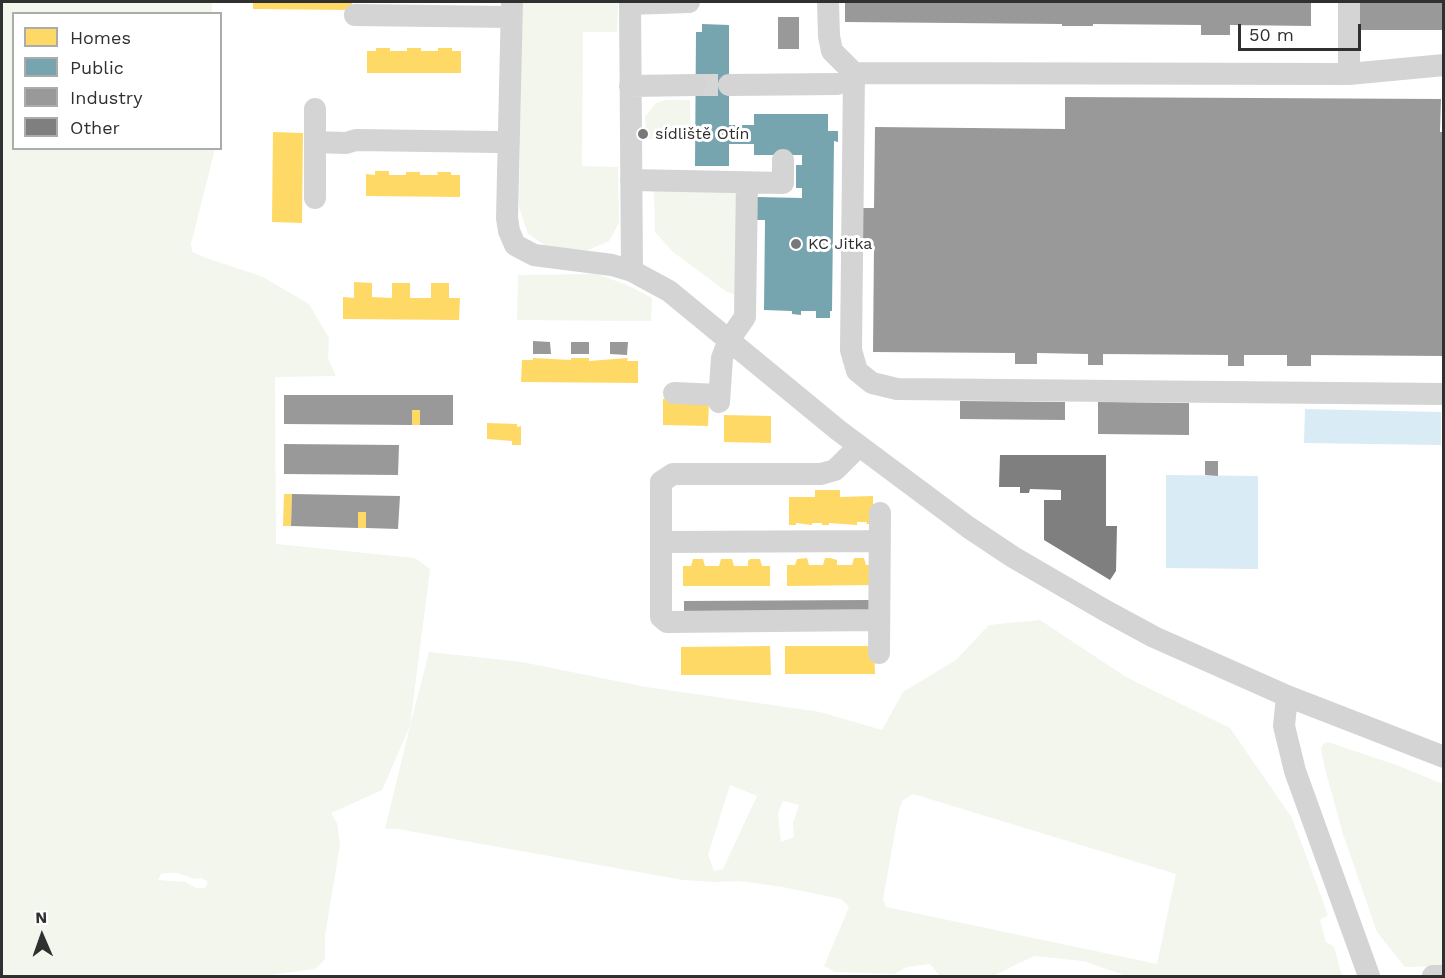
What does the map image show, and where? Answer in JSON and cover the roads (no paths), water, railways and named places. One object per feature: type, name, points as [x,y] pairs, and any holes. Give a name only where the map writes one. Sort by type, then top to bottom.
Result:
[{"type":"street","points":[[632,271],[630,3],[688,2]]},
{"type":"street","points":[[828,2],[832,51],[845,78],[851,350],[857,371],[872,383],[897,389],[1443,394]]},
{"type":"street","points":[[1349,2],[1349,74]]},
{"type":"street","points":[[355,15],[511,9],[503,141],[507,218],[515,245],[534,255],[595,261],[632,271],[669,291],[730,341],[852,454],[1066,588],[1154,637],[1287,696],[1443,757]]},
{"type":"street","points":[[729,85],[845,78],[1349,74],[1443,65]]},
{"type":"street","points":[[630,86],[696,85]]},
{"type":"street","points":[[315,109],[315,198]]},
{"type":"street","points":[[315,142],[503,141]]},
{"type":"street","points":[[631,180],[783,183],[783,160]]},
{"type":"street","points":[[674,393],[719,399],[722,358],[745,317],[747,183]]},
{"type":"street","points":[[852,454],[835,470],[821,474],[673,474],[661,482],[662,616],[667,622],[879,620]]},
{"type":"street","points":[[879,653],[880,513]]},
{"type":"street","points":[[662,542],[880,541]]},
{"type":"street","points":[[1287,696],[1284,726],[1295,771],[1370,976]]},
{"type":"street","points":[[1433,976],[1443,976]]},
{"type":"tunnel","points":[[696,85],[729,85]]},
{"type":"place","name":"sídliště Otín","points":[[643,134]]},
{"type":"place","name":"KC Jitka","points":[[796,244]]}]
